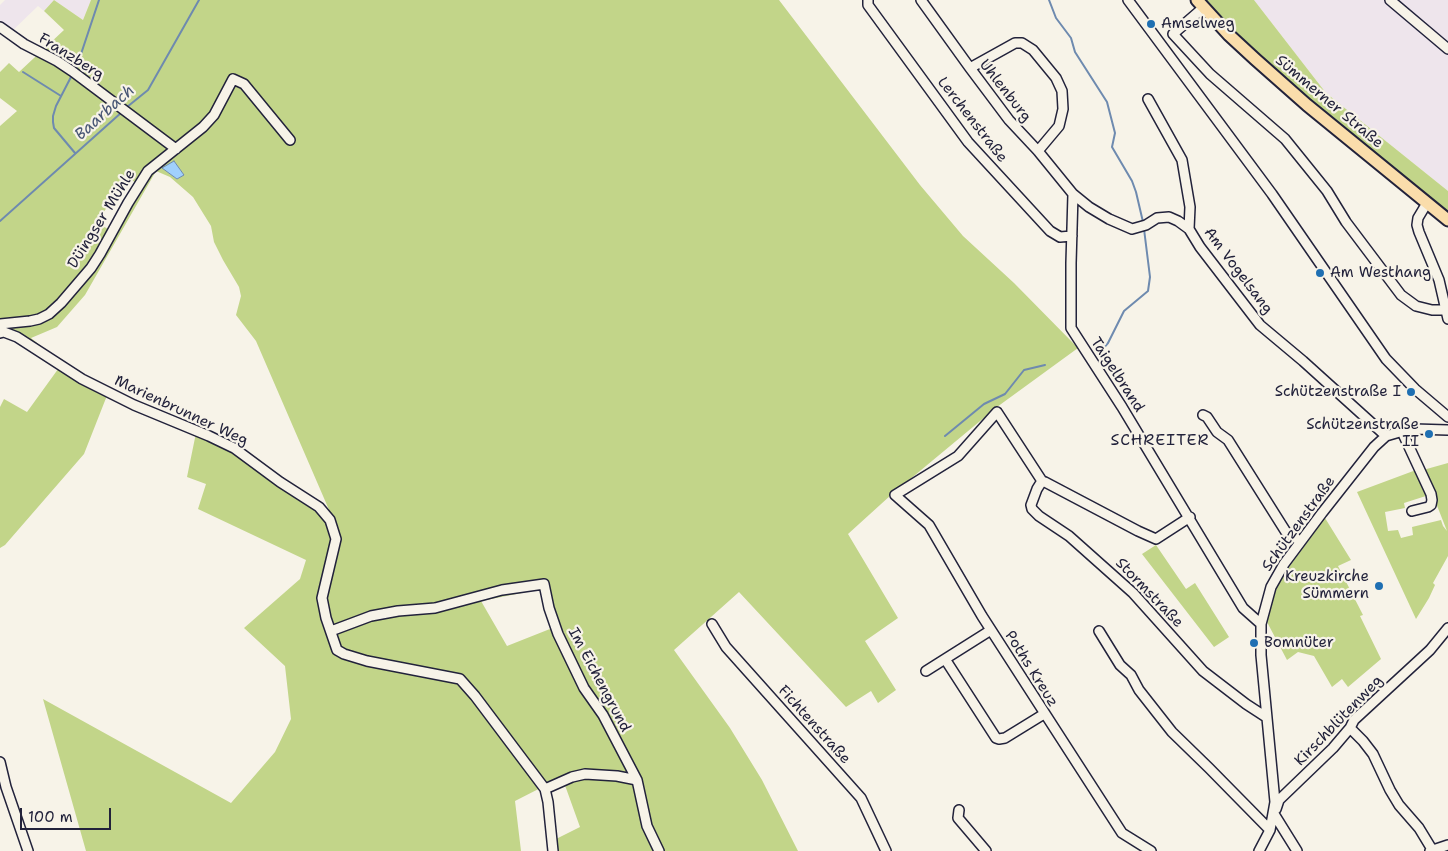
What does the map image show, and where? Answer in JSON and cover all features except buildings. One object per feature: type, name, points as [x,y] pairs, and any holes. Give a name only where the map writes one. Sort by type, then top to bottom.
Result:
[{"type":"main road","name":"Sümmerner Straße","points":[[1200,4],[1229,35],[1300,98],[1448,220]]},
{"type":"street","name":"Lerchenstraße","points":[[868,0],[868,5],[968,142],[1050,231],[1060,236],[1072,236]]},
{"type":"street","name":"Uhlenburg","points":[[921,0],[1009,120],[1074,194]]},
{"type":"street","points":[[1128,0],[1266,186],[1386,359],[1414,389],[1448,417]]},
{"type":"street","points":[[1390,0],[1448,49]]},
{"type":"street","points":[[1200,4],[1173,34],[1210,74],[1286,140],[1327,191],[1346,222],[1402,296],[1416,306],[1432,310],[1446,310]]},
{"type":"street","name":"Franzberg","points":[[0,28],[75,73],[176,150]]},
{"type":"street","points":[[970,68],[1015,44],[1022,43],[1033,50],[1056,78],[1062,91],[1063,109],[1058,126],[1038,151]]},
{"type":"street","points":[[176,150],[204,127],[214,115],[233,79],[244,84],[290,140]]},
{"type":"street","points":[[1148,99],[1182,160],[1190,207],[1190,229]]},
{"type":"street","name":"Düingser Mühle","points":[[0,324],[39,319],[49,314],[61,304],[91,268],[148,171],[176,150]]},
{"type":"street","name":"Taigelbrand","points":[[1074,194],[1071,328],[1190,517],[1243,608],[1261,624]]},
{"type":"street","name":"Am Vogelsang","points":[[1074,194],[1089,207],[1108,219],[1132,229],[1146,225],[1157,218],[1178,220],[1190,229],[1205,254],[1260,325],[1386,436]]},
{"type":"street","points":[[1427,203],[1418,218],[1417,225],[1439,280],[1448,319]]},
{"type":"street","name":"Marienbrunner Weg","points":[[0,333],[4,332],[17,337],[82,379],[134,405],[234,448],[280,482],[319,507],[330,520],[336,539],[322,598],[326,618],[337,650],[367,661],[460,679],[545,789],[553,851]]},
{"type":"street","name":"Poths Kreuz","points":[[1042,482],[997,412],[958,456],[895,495],[929,524],[991,630],[1122,833],[1151,851]]},
{"type":"street","points":[[1203,415],[1208,417],[1217,432],[1228,440],[1286,532],[1300,542]]},
{"type":"street","name":"Schützenstraße","points":[[1259,851],[1270,830],[1275,802],[1260,655],[1261,624],[1271,587],[1284,564],[1300,542],[1358,466],[1386,436],[1403,431],[1424,429],[1448,430]]},
{"type":"street","points":[[1403,431],[1432,500],[1431,505],[1428,507],[1412,512]]},
{"type":"street","points":[[1042,482],[1138,531],[1156,538],[1190,517]]},
{"type":"street","name":"Stormstraße","points":[[1042,482],[1031,505],[1032,509],[1039,516],[1069,536],[1134,593],[1204,671],[1266,717]]},
{"type":"street","name":"Im Eichengrund","points":[[331,631],[371,616],[398,611],[434,608],[502,590],[544,584],[558,634],[584,688],[603,715],[637,780],[647,826],[659,851]]},
{"type":"street","name":"Fichtenstraße","points":[[712,624],[726,647],[861,798],[886,851]]},
{"type":"street","name":"Kirschblütenweg","points":[[1274,814],[1279,800],[1333,748],[1350,728],[1354,720],[1430,650],[1448,628]]},
{"type":"street","points":[[926,671],[991,630]]},
{"type":"street","points":[[1099,631],[1120,665],[1131,675],[1139,690],[1172,732],[1270,830]]},
{"type":"street","points":[[946,659],[996,738],[1005,738],[1044,714]]},
{"type":"street","points":[[1350,728],[1373,754],[1395,797],[1419,828],[1432,851],[1448,845]]},
{"type":"street","points":[[0,762],[6,787],[28,851]]},
{"type":"street","points":[[545,789],[572,777],[585,774],[617,776],[637,780]]},
{"type":"street","points":[[959,810],[958,818],[986,851]]},
{"type":"street","points":[[1274,814],[1297,851]]},
{"type":"shaded area","points":[[5,0],[54,0],[44,11],[38,6],[11,32],[0,22],[0,5]]},
{"type":"shaded area","points":[[54,0],[91,0],[83,20]]},
{"type":"shaded area","points":[[1254,0],[1448,0],[1448,191],[1326,93]]},
{"type":"green space","points":[[54,0],[83,20],[91,0],[779,0],[920,185],[963,236],[1014,283],[1078,348],[997,407],[891,495],[848,534],[898,618],[865,641],[896,690],[878,703],[871,691],[846,707],[739,592],[674,650],[730,728],[762,780],[798,851],[557,851],[556,839],[580,827],[562,777],[515,801],[521,851],[86,851],[43,699],[231,803],[275,752],[291,719],[285,666],[244,628],[300,579],[306,560],[198,509],[206,484],[187,477],[196,433],[229,449],[317,508],[328,520],[334,540],[338,539],[333,519],[256,341],[236,315],[241,296],[239,287],[214,242],[211,226],[193,197],[170,177],[156,171],[85,295],[57,327],[31,338],[63,364],[19,336],[5,330],[0,331],[0,325],[18,325],[41,319],[51,315],[63,304],[93,269],[150,171],[193,138],[191,136],[155,163],[147,170],[137,184],[128,177],[97,223],[112,231],[90,266],[91,268],[61,303],[49,314],[39,319],[0,324],[0,126],[17,111],[0,98],[0,72],[9,63],[19,72],[64,30],[44,11]],"holes":[[[174,162],[183,174],[177,179],[163,168]],[[547,588],[560,625],[507,646],[481,601]]]},
{"type":"green space","points":[[1202,0],[1254,0],[1326,93],[1448,191],[1448,216],[1312,103]]},
{"type":"green space","points":[[61,365],[108,393],[84,454],[5,545],[0,548],[0,407],[4,399],[27,412]]},
{"type":"green space","points":[[1448,463],[1448,556],[1433,583],[1435,585],[1429,598],[1416,619],[1357,492],[1416,470],[1429,495],[1404,503],[1405,508],[1385,512],[1388,531],[1398,530],[1401,538],[1413,535],[1412,527],[1441,520],[1447,531],[1423,470]]},
{"type":"green space","points":[[1325,518],[1351,560],[1338,566],[1363,615],[1360,616],[1381,659],[1348,687],[1342,679],[1332,687],[1314,656],[1298,652],[1287,660],[1267,622],[1271,602],[1278,585]]},
{"type":"green space","points":[[1156,545],[1186,589],[1195,583],[1229,637],[1214,647],[1142,554]]},
{"type":"water","points":[[174,161],[184,175],[177,179],[162,168]]},
{"type":"waterway","points":[[76,69],[99,0]]},
{"type":"waterway","name":"Baarbach","points":[[127,107],[148,90],[199,0]]},
{"type":"waterway","points":[[1049,0],[1056,18],[1071,38],[1075,52],[1107,102],[1115,133],[1112,147],[1132,181],[1143,222]]},
{"type":"waterway","points":[[23,72],[61,96]]},
{"type":"waterway","points":[[72,75],[56,106],[53,122],[54,128],[75,153]]},
{"type":"waterway","name":"Baarbach","points":[[0,221],[122,112]]},
{"type":"waterway","points":[[1101,351],[1108,343],[1124,311],[1148,291],[1150,277],[1144,229]]},
{"type":"waterway","points":[[945,436],[984,404],[1005,394],[1024,370],[1045,365]]},
{"type":"place","name":"Amselweg","points":[[1151,24]]},
{"type":"place","name":"Am Westhang","points":[[1320,273]]},
{"type":"place","name":"Schützenstraße I","points":[[1411,392]]},
{"type":"place","name":"Schützenstraße II","points":[[1429,434]]},
{"type":"place","name":"Kreuzkirche Sümmern","points":[[1379,586]]},
{"type":"place","name":"Bomnüter","points":[[1254,643]]},
{"type":"district","name":"SCHREITER","points":[[1160,441]]}]
